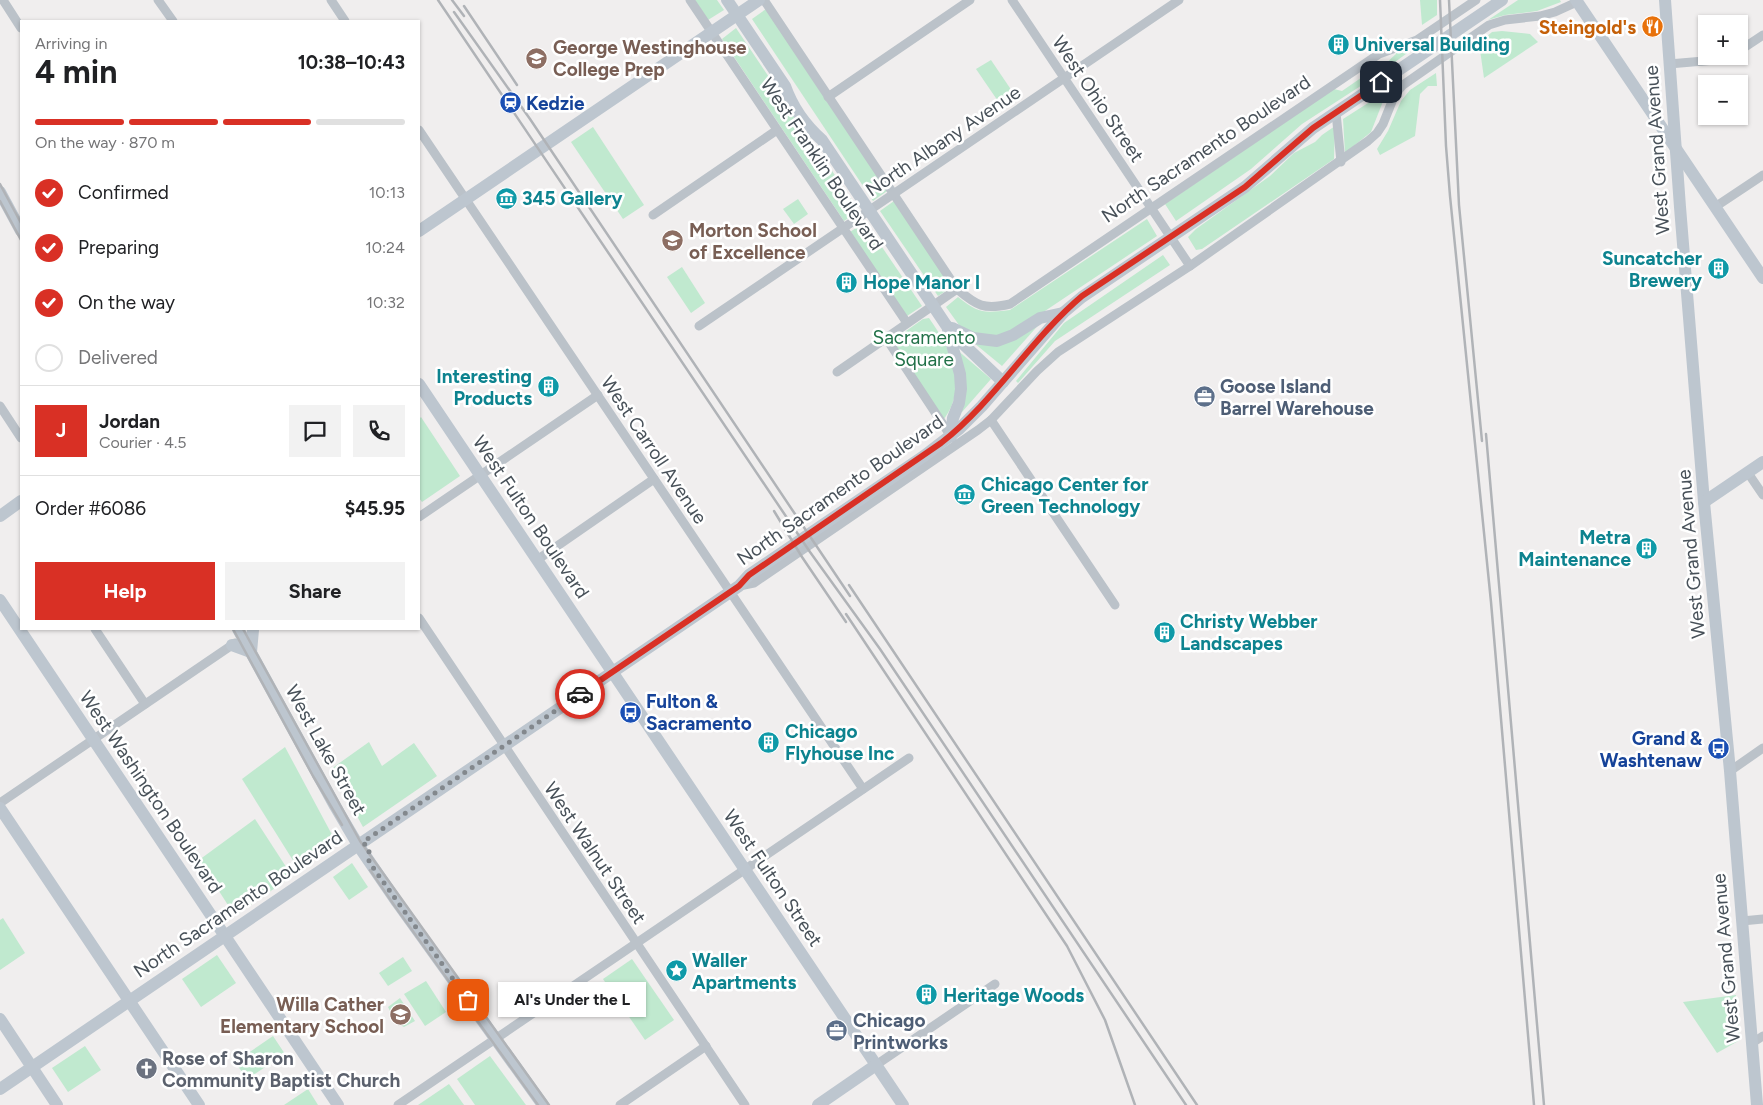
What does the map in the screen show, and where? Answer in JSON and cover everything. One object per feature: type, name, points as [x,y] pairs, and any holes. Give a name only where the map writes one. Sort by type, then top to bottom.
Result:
[{"type":"street","points":[[3,0],[20,26]]},
{"type":"street","points":[[158,0],[172,20]]},
{"type":"street","points":[[331,0],[345,20]]},
{"type":"street","name":"West Franklin Boulevard","points":[[690,0],[907,324]]},
{"type":"street","name":"West Franklin Boulevard","points":[[727,0],[785,86],[795,94],[817,126],[822,140],[932,306],[960,341],[1003,382]]},
{"type":"street","points":[[420,230],[759,0]]},
{"type":"street","points":[[764,0],[957,289],[836,372]]},
{"type":"street","points":[[828,97],[970,0]]},
{"type":"street","name":"West Ohio Street","points":[[1012,0],[1190,266]]},
{"type":"street","name":"North Albany Avenue","points":[[699,326],[1179,0]]},
{"type":"street","name":"North Sacramento Boulevard","points":[[957,289],[973,302],[984,307],[996,308],[1010,304],[1379,54],[1417,40],[1476,0]]},
{"type":"street","name":"North Sacramento Boulevard","points":[[954,440],[1063,313],[1082,296],[1245,187],[1313,128],[1502,0]]},
{"type":"street","name":"West Grand Avenue","points":[[1665,0],[1704,502],[1730,771],[1757,1105]]},
{"type":"street","points":[[1576,1],[1763,278]]},
{"type":"street","name":"North Sacramento Boulevard","points":[[0,1089],[734,589],[749,575],[924,456],[991,420],[1037,371],[1058,352],[1190,266],[1341,162],[1377,133],[1383,124],[1395,94],[1403,85],[1482,30],[1498,21],[1540,16],[1555,12],[1576,1]]},
{"type":"street","points":[[1748,45],[1763,34]]},
{"type":"street","points":[[1669,64],[1698,62]]},
{"type":"street","points":[[1336,113],[1341,162]]},
{"type":"street","points":[[653,215],[777,130]]},
{"type":"street","name":"West Carroll Avenue","points":[[420,131],[654,479],[734,589],[863,789]]},
{"type":"street","points":[[1716,207],[1763,175]]},
{"type":"street","points":[[0,192],[20,229]]},
{"type":"street","points":[[946,325],[973,338],[997,341],[1008,338],[1040,318],[1063,313]]},
{"type":"street","points":[[946,325],[960,374],[961,389],[959,403],[953,418],[954,440]]},
{"type":"street","points":[[886,338],[954,440]]},
{"type":"street","name":"West Fulton Boulevard","points":[[420,385],[612,672]]},
{"type":"street","points":[[420,516],[598,395]]},
{"type":"street","points":[[0,406],[20,436]]},
{"type":"street","points":[[991,420],[1115,605]]},
{"type":"street","points":[[1704,502],[1763,462]]},
{"type":"street","points":[[1748,472],[1763,495]]},
{"type":"street","points":[[537,560],[654,479]]},
{"type":"street","points":[[0,516],[20,502]]},
{"type":"street","name":"West Washington Boulevard","points":[[0,600],[20,630]]},
{"type":"street","name":"West Walnut Street","points":[[420,620],[745,1105]]},
{"type":"street","name":"West Washington Boulevard","points":[[20,630],[338,1105]]},
{"type":"street","points":[[96,630],[145,704]]},
{"type":"street","points":[[0,803],[244,634]]},
{"type":"street","name":"West Lake Street","points":[[244,634],[250,652],[357,846],[543,1105]]},
{"type":"street","name":"West Fulton Street","points":[[612,672],[903,1105]]},
{"type":"street","points":[[1730,771],[1763,748]]},
{"type":"street","points":[[398,1105],[909,758]]},
{"type":"street","points":[[334,806],[333,818],[357,846]]},
{"type":"street","points":[[0,808],[199,1105]]},
{"type":"street","points":[[1742,921],[1763,919]]},
{"type":"street","points":[[818,1105],[995,984]]},
{"type":"street","points":[[0,1019],[57,1105]]},
{"type":"street","points":[[1752,1043],[1763,1036]]},
{"type":"street","points":[[620,1105],[706,1046]]},
{"type":"green space","points":[[695,0],[717,0],[724,10],[708,20]]},
{"type":"green space","points":[[1420,0],[1437,0],[1437,15],[1422,25]]},
{"type":"green space","points":[[1518,0],[1560,0],[1561,2],[1537,11],[1505,15],[1488,20]]},
{"type":"green space","points":[[766,9],[887,191],[873,201],[752,19]]},
{"type":"green space","points":[[736,28],[859,211],[844,221],[722,39]]},
{"type":"green space","points":[[1502,31],[1530,34],[1538,42],[1484,78],[1479,43],[1492,32]]},
{"type":"green space","points":[[1421,43],[1373,78],[1302,124],[1251,169],[1176,221],[1165,204],[1334,89],[1342,91],[1371,71],[1382,68],[1396,54],[1396,51]]},
{"type":"green space","points":[[991,60],[1016,97],[1002,107],[976,69]]},
{"type":"green space","points":[[1436,73],[1437,86],[1428,86],[1420,94],[1415,136],[1380,155],[1377,149],[1388,131],[1401,101],[1410,90]]},
{"type":"green space","points":[[1387,91],[1371,132],[1345,153],[1343,119]]},
{"type":"green space","points":[[1335,126],[1334,159],[1202,249],[1196,250],[1188,237],[1196,229],[1270,176],[1294,153],[1315,142]]},
{"type":"green space","points":[[593,127],[644,205],[623,219],[571,142]]},
{"type":"green space","points":[[798,199],[808,214],[794,224],[783,209]]},
{"type":"green space","points":[[894,201],[952,287],[938,296],[880,211]]},
{"type":"green space","name":"Sacramento Square","points":[[1147,219],[1157,236],[1033,319],[1005,335],[990,338],[970,333],[959,325],[946,307],[958,297],[972,307],[982,311],[1010,310]]},
{"type":"green space","points":[[865,222],[922,306],[907,316],[850,232]]},
{"type":"green space","points":[[1163,255],[1170,265],[1055,341],[1018,383],[1016,381],[1064,323]]},
{"type":"green space","points":[[682,267],[705,303],[691,313],[667,277]]},
{"type":"green space","name":"Sacramento Square","points":[[929,318],[950,354],[956,380],[951,406],[944,419],[892,341],[923,319]]},
{"type":"green space","name":"Sacramento Square","points":[[1042,321],[1002,366],[974,343]]},
{"type":"green space","name":"Sacramento Square","points":[[956,349],[991,379],[962,412]]},
{"type":"green space","points":[[420,418],[460,476],[422,502],[420,499]]},
{"type":"green space","points":[[369,742],[382,766],[414,743],[437,776],[363,827],[331,769]]},
{"type":"green space","points":[[285,747],[337,844],[299,870],[242,779]]},
{"type":"green space","points":[[255,819],[292,876],[235,916],[199,860]]},
{"type":"green space","points":[[352,863],[368,887],[349,900],[333,877]]},
{"type":"green space","points":[[3,918],[25,953],[0,970],[0,920]]},
{"type":"green space","points":[[217,955],[236,983],[201,1007],[182,979]]},
{"type":"green space","points":[[403,957],[412,971],[388,986],[379,973]]},
{"type":"green space","points":[[632,959],[674,1020],[645,1040],[603,979]]},
{"type":"green space","points":[[426,981],[446,1012],[425,1026],[404,994]]},
{"type":"green space","points":[[1736,995],[1740,1040],[1717,1053],[1683,1002]]},
{"type":"green space","points":[[400,998],[415,1021],[404,1027],[396,1023],[388,1007]]},
{"type":"green space","points":[[273,1036],[285,1054],[247,1079],[235,1062]]},
{"type":"green space","points":[[85,1046],[101,1070],[68,1092],[52,1068]]},
{"type":"green space","points":[[490,1056],[526,1105],[475,1105],[457,1079]]},
{"type":"green space","points":[[449,1084],[464,1105],[418,1105]]},
{"type":"green space","points":[[308,1089],[318,1105],[284,1105]]},
{"type":"railway","points":[[438,0],[810,552],[880,649],[1186,1105]]},
{"type":"railway","points":[[452,0],[464,16]]},
{"type":"railway","points":[[1440,0],[1450,196],[1491,602],[1534,1105]]},
{"type":"railway","points":[[1449,0],[1459,205],[1482,441]]},
{"type":"railway","points":[[464,6],[517,85]]},
{"type":"railway","points":[[454,12],[530,119],[850,596]]},
{"type":"railway","points":[[0,184],[20,221]]},
{"type":"railway","points":[[0,201],[20,238]]},
{"type":"railway","points":[[1486,434],[1544,1105]]},
{"type":"railway","points":[[774,511],[802,557],[846,622]]},
{"type":"railway","points":[[849,585],[1197,1105]]},
{"type":"railway","points":[[846,614],[1067,946],[1105,1020],[1135,1105]]},
{"type":"railway","points":[[234,630],[313,776],[342,825]]},
{"type":"railway","points":[[244,630],[360,841],[549,1105]]},
{"type":"railway","points":[[370,870],[538,1105]]},
{"type":"way so far","points":[[468,1000],[369,862],[369,850],[363,842],[580,694]]},
{"type":"place","name":"Steingold's","points":[[1652,27]]},
{"type":"place","name":"Universal Building","points":[[1338,44]]},
{"type":"place","name":"George Westinghouse College Prep","points":[[537,58]]},
{"type":"place","name":"Kedzie","points":[[510,103]]},
{"type":"place","name":"345 Gallery","points":[[506,198]]},
{"type":"place","name":"Morton School of Excellence","points":[[673,241]]},
{"type":"place","name":"Suncatcher Brewery","points":[[1718,269]]},
{"type":"place","name":"Hope Manor I","points":[[847,282]]},
{"type":"place","name":"Interesting Products","points":[[548,387]]},
{"type":"place","name":"Goose Island Barrel Warehouse","points":[[1204,397]]},
{"type":"place","name":"Chicago Center for Green Technology","points":[[965,495]]},
{"type":"place","name":"Metra Maintenance","points":[[1647,548]]},
{"type":"place","name":"Christy Webber Landscapes","points":[[1164,632]]},
{"type":"place","name":"Fulton & Sacramento","points":[[630,712]]},
{"type":"place","name":"Chicago Flyhouse Inc","points":[[769,742]]},
{"type":"place","name":"Grand & Washtenaw","points":[[1718,749]]},
{"type":"place","name":"Waller Apartments","points":[[676,971]]},
{"type":"place","name":"Heritage Woods","points":[[927,995]]},
{"type":"place","name":"Al's Under the L","points":[[468,1000]]},
{"type":"place","name":"Willa Cather Elementary School","points":[[400,1015]]},
{"type":"place","name":"Chicago Printworks","points":[[837,1031]]},
{"type":"place","name":"Rose of Sharon Community Baptist Church","points":[[146,1069]]},
{"type":"route","points":[[580,694],[739,586],[749,575],[924,456],[960,428],[982,406],[1063,313],[1082,296],[1245,187],[1313,128],[1381,82]]}]
